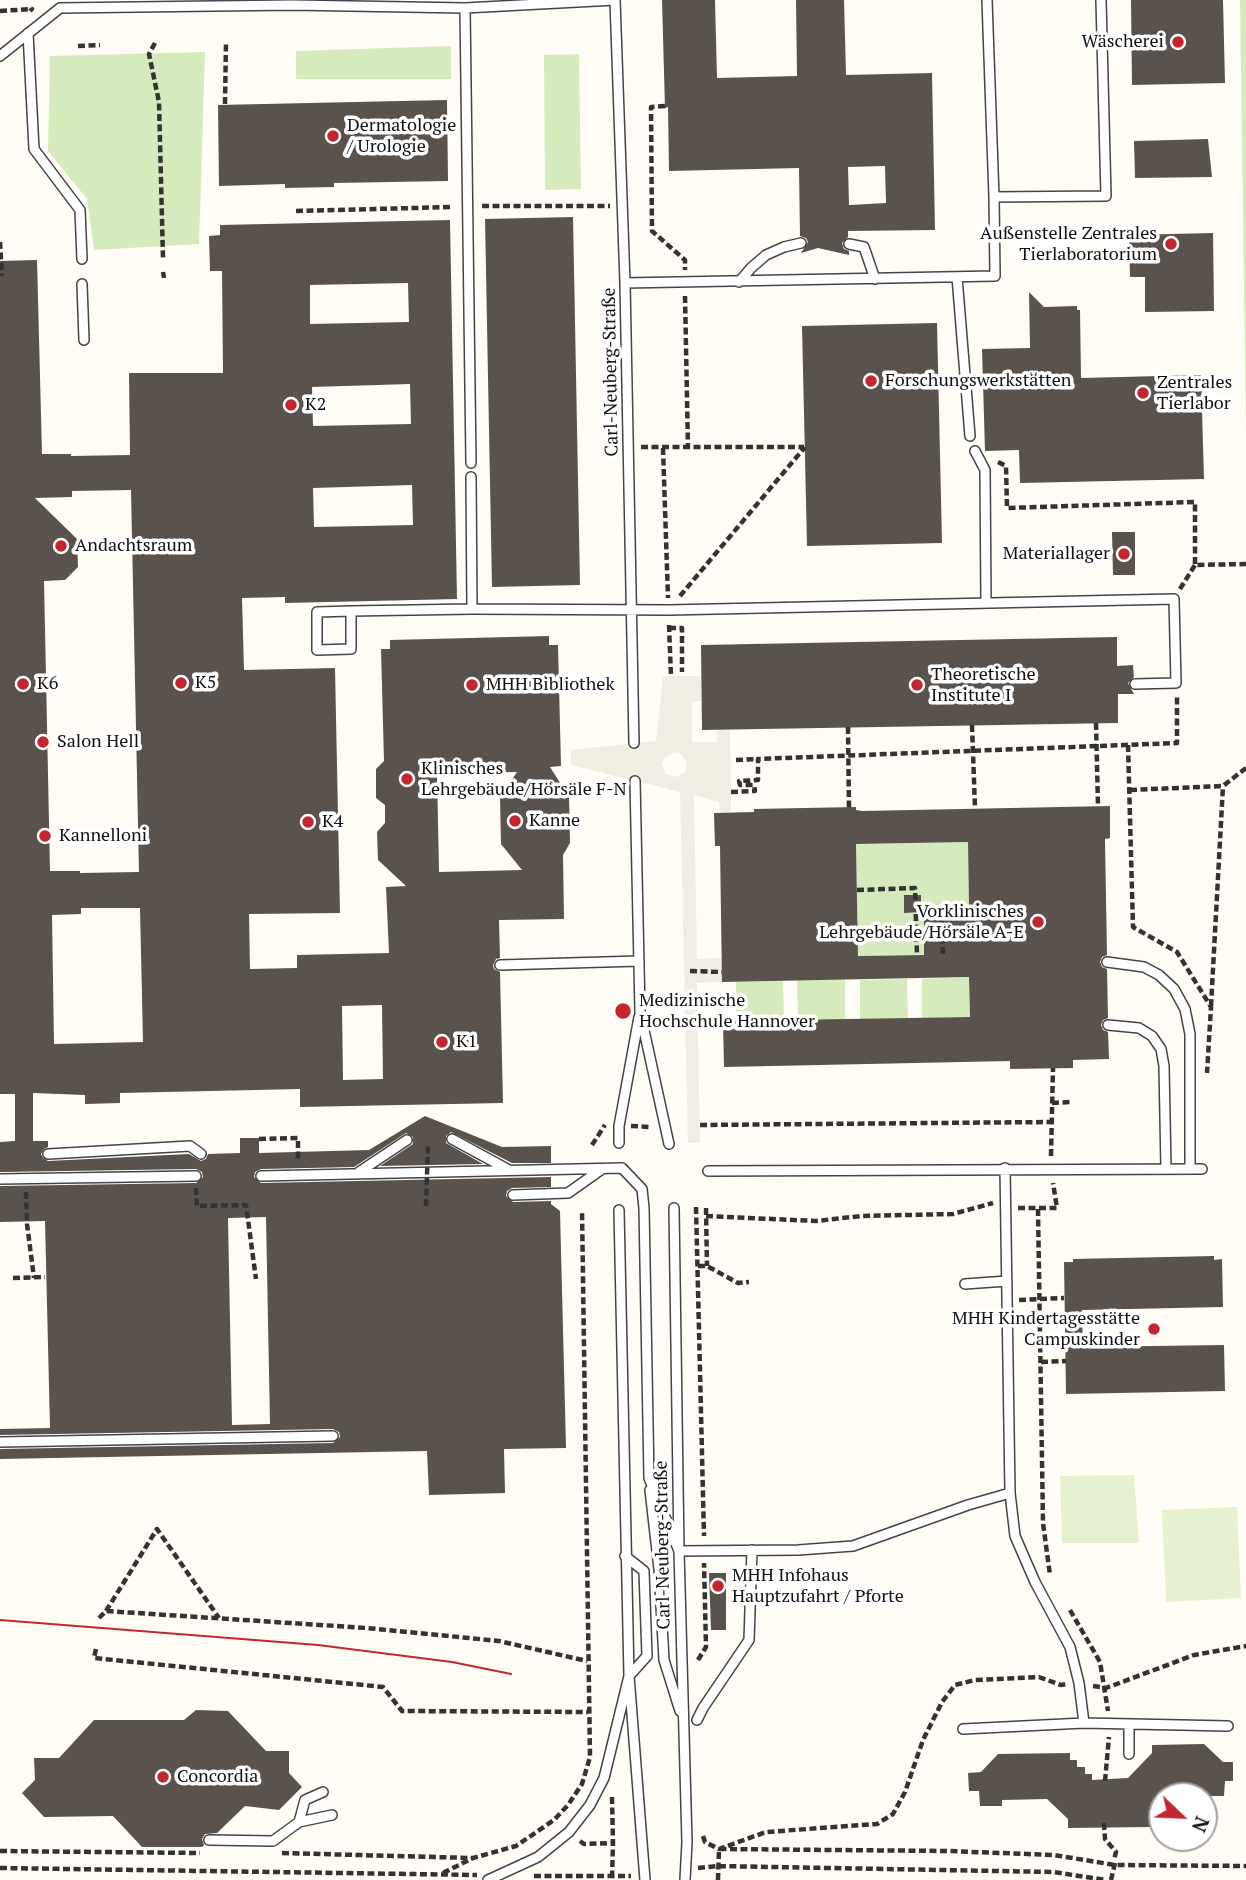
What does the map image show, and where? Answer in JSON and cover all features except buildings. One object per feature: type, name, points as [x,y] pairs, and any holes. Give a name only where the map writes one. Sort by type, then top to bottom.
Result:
[{"type":"lane","points":[[0,56],[60,8],[292,5],[465,8],[615,0]]},
{"type":"lane","name":"Carl-Neuberg-Straße","points":[[615,0],[625,283],[634,743]]},
{"type":"lane","points":[[625,283],[995,276],[988,0]]},
{"type":"lane","points":[[994,197],[1106,196],[1101,0]]},
{"type":"lane","points":[[465,8],[471,463]]},
{"type":"lane","points":[[28,33],[34,149],[80,211],[82,259]]},
{"type":"lane","points":[[739,282],[766,255],[801,243]]},
{"type":"lane","points":[[849,244],[864,247],[875,279]]},
{"type":"lane","points":[[957,277],[970,436]]},
{"type":"lane","points":[[82,284],[84,340]]},
{"type":"lane","points":[[975,451],[985,470],[986,603]]},
{"type":"lane","points":[[471,477],[472,609]]},
{"type":"lane","points":[[351,611],[351,649],[317,650],[317,612],[351,611],[472,609],[669,610],[1174,599],[1176,683],[1135,684]]},
{"type":"lane","points":[[619,1143],[619,1126],[640,1012],[635,781]]},
{"type":"lane","points":[[500,965],[639,961]]},
{"type":"lane","points":[[1107,962],[1144,967],[1159,975],[1174,989],[1185,1009],[1190,1034],[1190,1169]]},
{"type":"lane","points":[[640,1012],[669,1144]]},
{"type":"lane","points":[[1108,1025],[1139,1028],[1152,1036],[1161,1049],[1164,1066],[1166,1169]]},
{"type":"lane","points":[[452,1139],[509,1170]]},
{"type":"lane","points":[[357,1173],[407,1140]]},
{"type":"lane","points":[[48,1154],[190,1146],[201,1154]]},
{"type":"lane","points":[[513,1195],[568,1193],[603,1168]]},
{"type":"lane","points":[[261,1175],[622,1168],[642,1189],[649,1478],[659,1569],[664,1660],[683,1723]]},
{"type":"lane","points":[[1005,1168],[1010,1493],[1015,1536],[1035,1582],[1070,1647],[1079,1683],[1084,1723]]},
{"type":"lane","points":[[708,1171],[1202,1169]]},
{"type":"lane","points":[[0,1179],[196,1176]]},
{"type":"lane","name":"Carl-Neuberg-Straße","points":[[674,1208],[685,1875]]},
{"type":"lane","name":"Carl-Neuberg-Straße","points":[[619,1210],[629,1676],[645,1877]]},
{"type":"lane","points":[[965,1284],[1007,1281]]},
{"type":"lane","points":[[0,1442],[334,1436]]},
{"type":"lane","points":[[649,1478],[679,1551],[853,1546],[968,1504],[1010,1493]]},
{"type":"lane","points":[[697,1720],[749,1640],[752,1550]]},
{"type":"lane","points":[[625,1556],[644,1571],[647,1656],[629,1676]]},
{"type":"lane","name":"Carl-Neuberg-Straße","points":[[488,1880],[538,1857],[569,1832],[590,1805],[604,1778],[629,1676]]},
{"type":"lane","points":[[963,1729],[1084,1723],[1228,1726]]},
{"type":"lane","points":[[1129,1725],[1129,1754]]},
{"type":"lane","points":[[299,1822],[305,1800],[323,1792]]},
{"type":"lane","points":[[209,1840],[273,1842],[299,1822],[332,1815]]},
{"type":"path","points":[[0,11],[32,9],[22,19]]},
{"type":"path","points":[[225,104],[226,41]]},
{"type":"path","points":[[155,43],[149,54],[159,102],[163,258]]},
{"type":"path","points":[[78,46],[100,45]]},
{"type":"path","points":[[296,211],[608,205],[644,221],[652,220]]},
{"type":"path","points":[[0,243],[2,276]]},
{"type":"path","points":[[628,447],[805,447],[669,610]]},
{"type":"path","points":[[663,448],[671,676]]},
{"type":"path","points":[[975,451],[1006,466],[1007,508],[1195,502],[1195,565],[1174,599]]},
{"type":"path","points":[[1195,565],[1246,564]]},
{"type":"path","points":[[669,628],[682,628],[682,672]]},
{"type":"path","points":[[736,760],[1177,743],[1176,683]]},
{"type":"path","points":[[1096,723],[1098,806]]},
{"type":"path","points":[[972,725],[975,808]]},
{"type":"path","points":[[848,727],[849,810]]},
{"type":"path","points":[[1128,745],[1133,927],[1177,952],[1211,1007]]},
{"type":"path","points":[[731,792],[755,791],[754,785],[740,785],[739,781],[758,780],[758,759]]},
{"type":"path","points":[[1130,790],[1223,786],[1246,768]]},
{"type":"path","points":[[1207,1073],[1223,786]]},
{"type":"path","points":[[857,890],[915,888],[917,956]]},
{"type":"path","points":[[916,909],[942,908],[943,955]]},
{"type":"path","points":[[690,971],[722,972]]},
{"type":"path","points":[[1021,1209],[1057,1209],[1051,1168],[1053,1068]]},
{"type":"path","points":[[1052,1103],[1070,1102]]},
{"type":"path","points":[[700,1125],[1051,1122]]},
{"type":"path","points":[[592,1145],[604,1125],[666,1127]]},
{"type":"path","points":[[259,1139],[298,1138],[298,1175]]},
{"type":"path","points":[[426,1206],[428,1145]]},
{"type":"path","points":[[196,1176],[197,1206],[246,1205],[256,1279]]},
{"type":"path","points":[[706,1216],[816,1221],[862,1216],[953,1214],[992,1203],[1005,1203]]},
{"type":"path","points":[[696,1207],[698,1266],[707,1266],[738,1283],[749,1282]]},
{"type":"path","points":[[706,1208],[707,1266]]},
{"type":"path","points":[[1038,1209],[1043,1523],[1049,1574],[1056,1585]]},
{"type":"path","points":[[441,1874],[473,1858],[516,1846],[554,1821],[582,1784],[590,1757],[582,1210]]},
{"type":"path","points":[[26,1224],[34,1278]]},
{"type":"path","points":[[13,1278],[46,1278]]},
{"type":"path","points":[[1040,1299],[1064,1298]]},
{"type":"path","points":[[1041,1362],[1066,1361]]},
{"type":"path","points":[[99,1618],[158,1529],[219,1619]]},
{"type":"path","points":[[1068,1607],[1100,1662],[1106,1688],[1109,1745],[1105,1781]]},
{"type":"path","points":[[106,1611],[367,1628],[499,1641],[587,1661]]},
{"type":"path","points":[[719,1849],[766,1832],[877,1824],[893,1814],[905,1792],[923,1740],[942,1702],[955,1685],[975,1679],[1039,1677],[1061,1685],[1079,1683],[1106,1688],[1194,1655],[1246,1646]]},
{"type":"path","points":[[96,1649],[94,1658],[383,1687],[402,1711],[588,1712]]},
{"type":"path","points":[[685,1875],[718,1866],[1053,1872],[1109,1880],[1115,1862],[1114,1852],[1105,1839],[1104,1823]]},
{"type":"path","points":[[705,1842],[719,1849],[948,1851],[1054,1855],[1115,1862],[1246,1866]]},
{"type":"path","points":[[612,1879],[614,1843]]},
{"type":"path","points":[[718,1880],[719,1849]]},
{"type":"path","points":[[0,1868],[501,1875]]},
{"type":"path","points":[[529,1876],[612,1879],[645,1877]]},
{"type":"green space","points":[[1240,0],[1246,0],[1246,436]]},
{"type":"green space","points":[[451,46],[451,79],[296,79],[296,51]]},
{"type":"green space","points":[[205,52],[199,244],[94,250],[87,199],[48,151],[50,56]]},
{"type":"green space","points":[[579,54],[581,189],[545,190],[544,55]]},
{"type":"green space","points":[[968,842],[970,954],[858,956],[856,844]]},
{"type":"green space","points":[[969,977],[970,1017],[922,1018],[922,979]]},
{"type":"green space","points":[[845,979],[845,1019],[798,1020],[797,980]]},
{"type":"green space","points":[[907,979],[908,1018],[860,1019],[860,980]]},
{"type":"green space","points":[[783,981],[784,1020],[736,1021],[736,982]]},
{"type":"green space","points":[[1134,1475],[1139,1543],[1062,1543],[1060,1476]]},
{"type":"green space","points":[[1237,1507],[1241,1598],[1166,1602],[1162,1510]]},
{"type":"shaded area","points":[[663,676],[701,676],[701,701],[692,701],[692,742],[717,742],[717,730],[730,730],[731,812],[720,812],[719,802],[694,795],[697,959],[722,958],[722,982],[697,983],[700,1143],[688,1143],[680,792],[571,765],[571,750],[656,741]],"holes":[[[674,752],[680,753],[687,762],[686,771],[677,777],[666,774],[662,765],[664,758]]]},
{"type":"tram line","points":[[0,1620],[318,1645],[452,1662],[511,1674]]},
{"type":"place","name":"Wäscherei","points":[[1178,42]]},
{"type":"place","name":"Dermatologie / Urologie","points":[[333,136]]},
{"type":"place","name":"Außenstelle Zentrales Tierlaboratorium","points":[[1171,244]]},
{"type":"place","name":"Forschungswerkstätten","points":[[871,381]]},
{"type":"place","name":"Zentrales Tierlabor","points":[[1143,393]]},
{"type":"place","name":"K2","points":[[291,405]]},
{"type":"place","name":"Andachtsraum","points":[[61,546]]},
{"type":"place","name":"Materiallager","points":[[1124,554]]},
{"type":"place","name":"K5","points":[[181,683]]},
{"type":"place","name":"K6","points":[[23,684]]},
{"type":"place","name":"MHH Bibliothek","points":[[472,685]]},
{"type":"place","name":"Theoretische Institute I","points":[[917,685]]},
{"type":"place","name":"Salon Hell","points":[[43,742]]},
{"type":"place","name":"Klinisches Lehrgebäude/Hörsäle F-N","points":[[407,779]]},
{"type":"place","name":"Kanne","points":[[515,821]]},
{"type":"place","name":"K4","points":[[308,822]]},
{"type":"place","name":"Kannelloni","points":[[45,836]]},
{"type":"place","name":"Vorklinisches Lehrgebäude/Hörsäle A-E","points":[[1038,922]]},
{"type":"place","name":"Medizinische Hochschule Hannover","points":[[623,1011]]},
{"type":"place","name":"K1","points":[[442,1042]]},
{"type":"place","name":"MHH Kindertagesstätte Campuskinder","points":[[1154,1329]]},
{"type":"place","name":"MHH Infohaus Hauptzufahrt / Pforte","points":[[718,1586]]},
{"type":"place","name":"Concordia","points":[[163,1777]]}]
